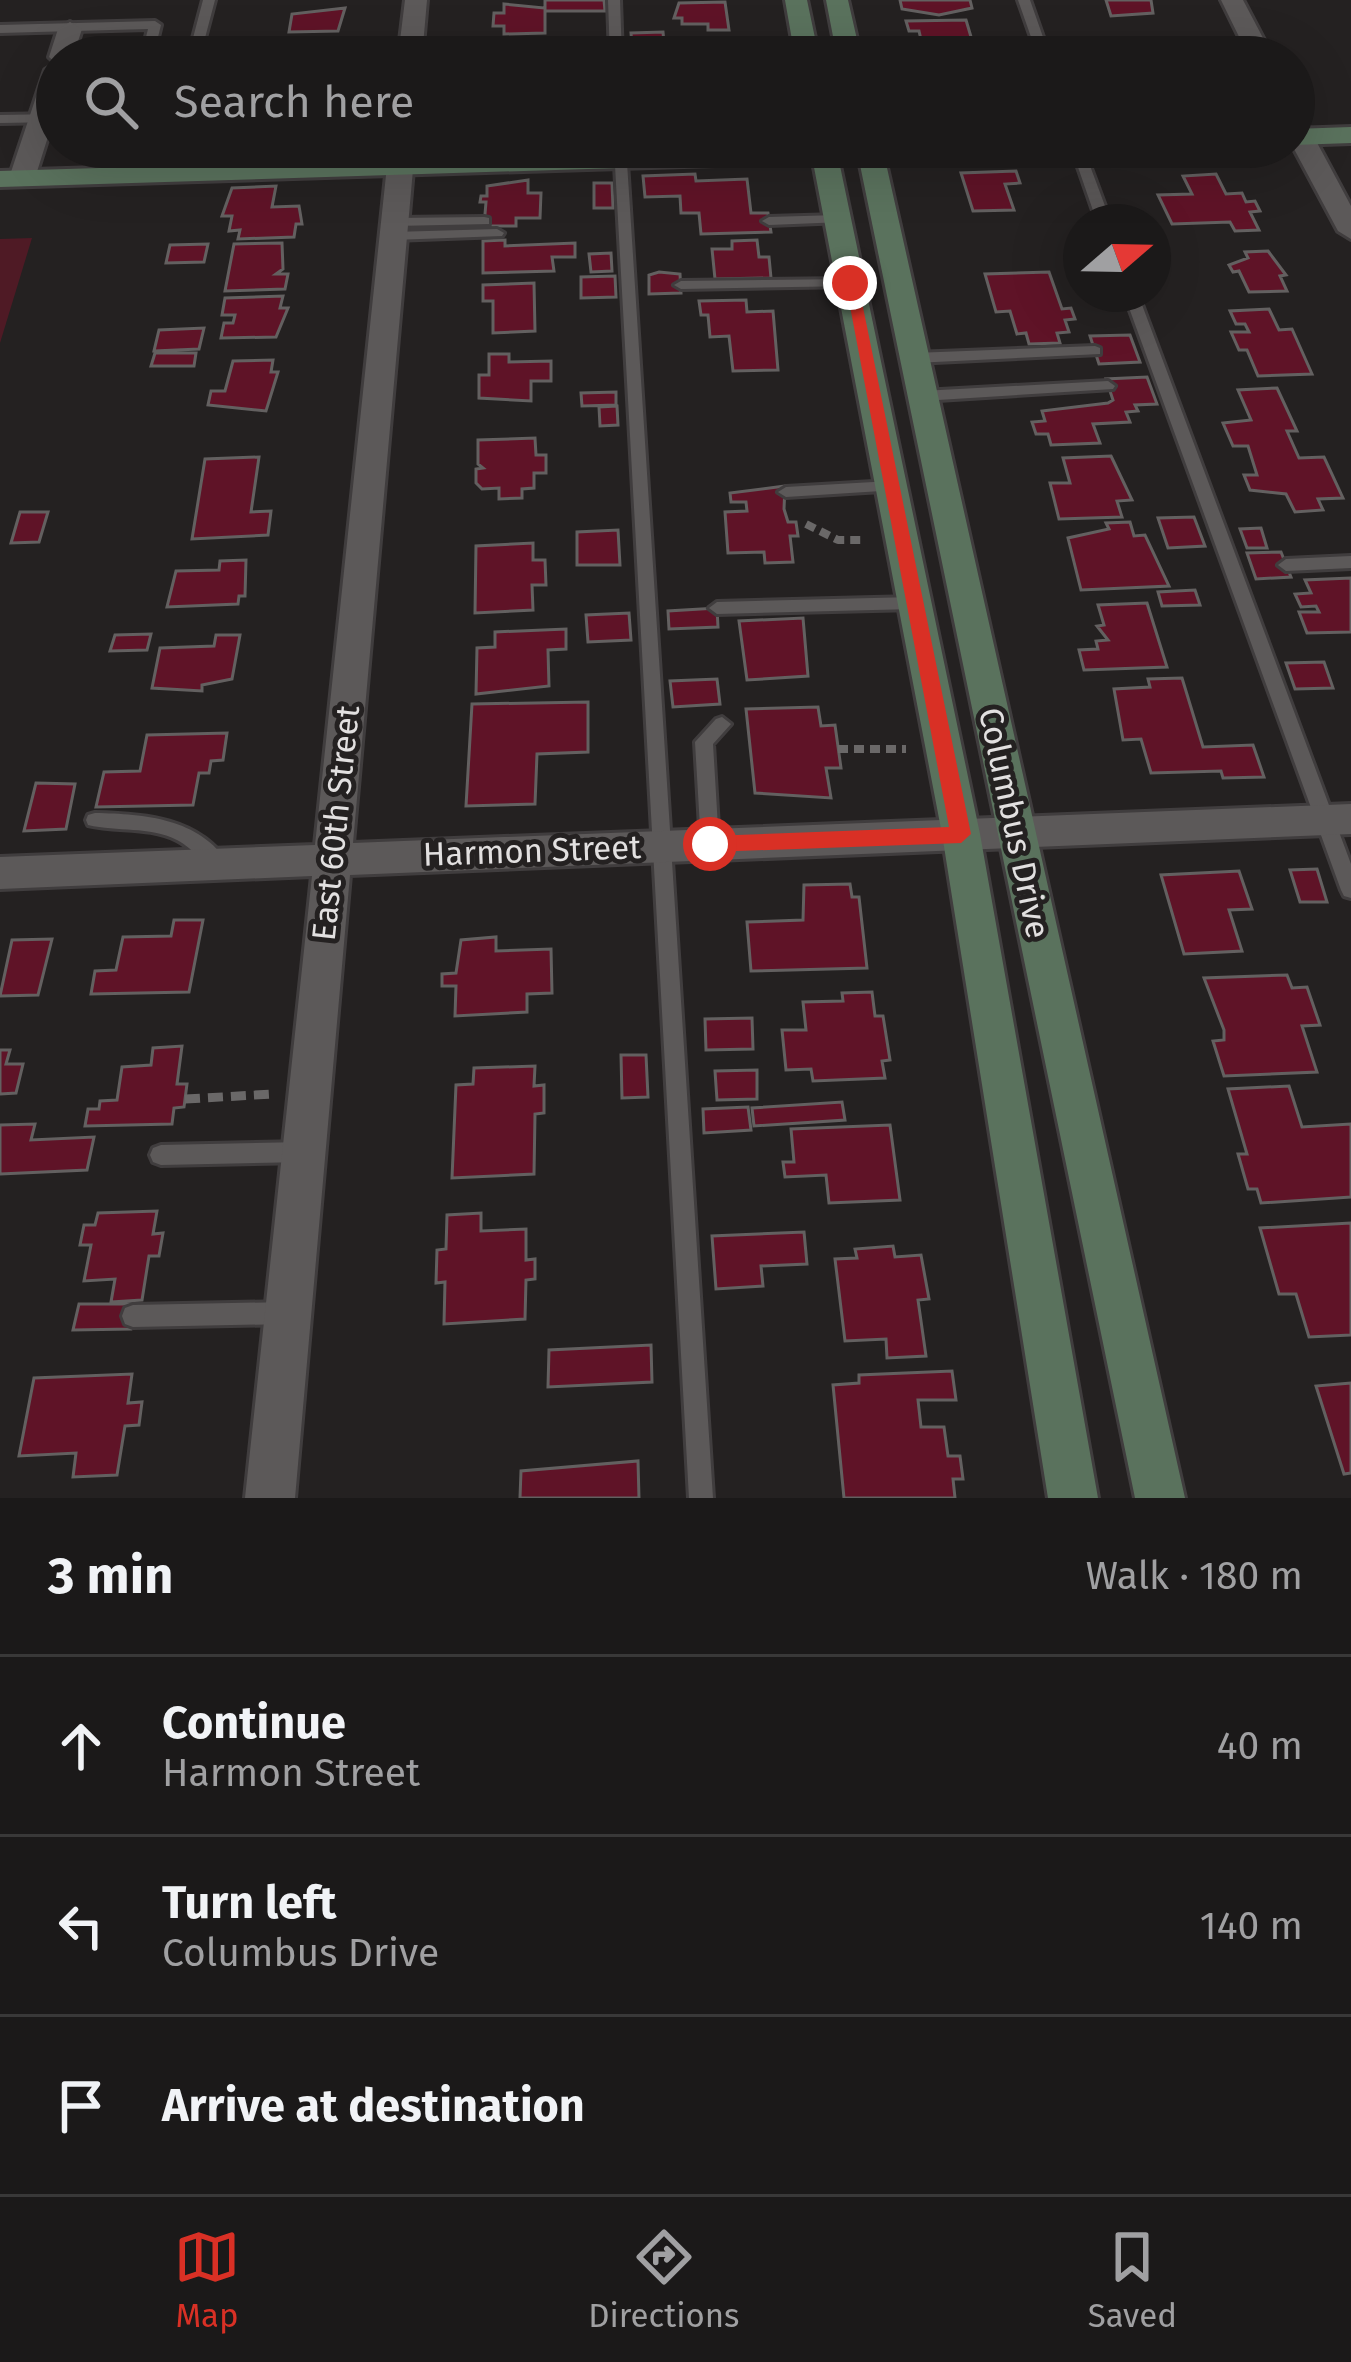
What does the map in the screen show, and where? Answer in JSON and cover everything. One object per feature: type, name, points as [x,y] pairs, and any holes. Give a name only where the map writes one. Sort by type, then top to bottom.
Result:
[{"type":"street","points":[[412,36],[416,0]]},
{"type":"street","points":[[796,0],[803,36]]},
{"type":"street","points":[[837,0],[845,36]]},
{"type":"street","points":[[1232,0],[1250,36]]},
{"type":"street","points":[[68,36],[70,29]]},
{"type":"street","points":[[1315,133],[1351,135]]},
{"type":"street","points":[[11,178],[36,140]]},
{"type":"street","points":[[1315,166],[1351,231]]},
{"type":"street","points":[[11,178],[246,168]]},
{"type":"street","name":"East 60th Street","points":[[270,1498],[399,168]]},
{"type":"street","name":"Columbus Drive","points":[[828,168],[961,834],[1073,1498]]},
{"type":"street","name":"Columbus Drive","points":[[873,168],[1160,1498]]},
{"type":"street","name":"Harmon Street","points":[[0,872],[1338,820]]},
{"type":"lane","points":[[200,36],[209,0]]},
{"type":"lane","points":[[614,0],[615,36]]},
{"type":"lane","points":[[1024,0],[1037,36]]},
{"type":"lane","points":[[0,29],[154,25],[152,36]]},
{"type":"lane","points":[[0,119],[36,118]]},
{"type":"lane","points":[[162,174],[164,168]]},
{"type":"lane","points":[[622,168],[700,1498]]},
{"type":"lane","points":[[1085,168],[1098,204]]},
{"type":"lane","points":[[769,221],[838,218]]},
{"type":"lane","points":[[394,229],[484,221]]},
{"type":"lane","points":[[394,229],[497,233]]},
{"type":"lane","points":[[681,285],[850,283]]},
{"type":"lane","points":[[1138,312],[1338,820],[1351,890]]},
{"type":"lane","points":[[914,358],[1095,351]]},
{"type":"lane","points":[[922,396],[1108,386]]},
{"type":"lane","points":[[786,492],[891,486]]},
{"type":"lane","points":[[1286,565],[1351,562]]},
{"type":"lane","points":[[717,608],[914,603]]},
{"type":"lane","points":[[710,844],[704,742],[722,724]]},
{"type":"lane","points":[[95,820],[138,821],[195,835],[220,864]]},
{"type":"lane","points":[[161,1155],[304,1152]]},
{"type":"lane","points":[[133,1316],[288,1313]]},
{"type":"path","points":[[806,524],[838,540],[902,538]]},
{"type":"path","points":[[838,749],[944,748]]},
{"type":"path","points":[[185,1099],[310,1093]]},
{"type":"shaded area","points":[[32,238],[0,343],[0,239]]},
{"type":"building","points":[[545,0],[604,0],[605,11],[545,11]]},
{"type":"building","points":[[900,0],[970,0],[972,8],[939,15],[902,9]]},
{"type":"building","points":[[1106,0],[1151,0],[1153,13],[1111,16]]},
{"type":"building","points":[[725,2],[729,30],[708,30],[708,24],[682,24],[682,18],[674,18],[679,3]]},
{"type":"building","points":[[504,4],[545,8],[545,33],[504,34],[504,26],[493,26],[494,13],[504,13]]},
{"type":"building","points":[[345,8],[338,31],[289,32],[292,14]]},
{"type":"building","points":[[966,20],[971,36],[920,36],[919,31],[909,31],[906,21]]},
{"type":"building","points":[[663,32],[663,36],[631,36]]},
{"type":"building","points":[[1016,171],[1020,183],[1005,184],[1014,210],[973,211],[961,173]]},
{"type":"building","points":[[695,174],[696,181],[747,179],[751,213],[768,213],[771,232],[701,234],[699,213],[681,213],[680,196],[645,197],[643,176]]},
{"type":"building","points":[[1216,174],[1226,194],[1242,193],[1246,202],[1255,201],[1260,211],[1250,212],[1259,230],[1235,231],[1230,222],[1172,224],[1171,204],[1162,204],[1158,195],[1192,194],[1183,176]]},
{"type":"building","points":[[528,180],[528,193],[541,193],[540,218],[516,218],[516,226],[484,226],[486,202],[480,202],[481,196],[487,196],[487,186]]},
{"type":"building","points":[[594,183],[612,183],[613,208],[594,208]]},
{"type":"building","points":[[276,186],[272,207],[299,206],[302,224],[296,224],[294,237],[238,239],[240,230],[229,231],[232,216],[222,216],[232,188]]},
{"type":"building","points":[[505,240],[505,246],[575,243],[575,257],[552,257],[554,271],[483,273],[483,241]]},
{"type":"building","points":[[757,240],[759,257],[769,257],[771,278],[715,279],[712,249],[732,249],[732,241]]},
{"type":"building","points":[[282,243],[283,269],[276,274],[288,274],[285,289],[225,291],[234,244]]},
{"type":"building","points":[[208,244],[204,262],[166,263],[170,245]]},
{"type":"building","points":[[1268,251],[1286,275],[1280,276],[1287,291],[1249,292],[1239,271],[1233,272],[1229,265],[1248,258],[1245,252]]},
{"type":"building","points":[[611,253],[612,271],[591,272],[589,254]]},
{"type":"building","points":[[1049,272],[1063,312],[1072,312],[1075,319],[1065,320],[1069,332],[1057,333],[1060,343],[1029,344],[1026,333],[1017,334],[1010,311],[996,312],[985,274]]},
{"type":"building","points":[[680,274],[681,293],[649,294],[649,275]]},
{"type":"building","points":[[615,276],[616,297],[581,298],[581,277]]},
{"type":"building","points":[[534,283],[535,331],[493,333],[493,301],[483,301],[483,285]]},
{"type":"building","points":[[283,296],[280,308],[288,308],[276,337],[221,338],[224,323],[233,323],[235,315],[222,315],[225,298]]},
{"type":"building","points":[[746,300],[747,312],[773,311],[778,370],[733,371],[729,336],[710,337],[708,315],[701,315],[699,301]]},
{"type":"building","points":[[1269,309],[1279,330],[1292,329],[1312,374],[1258,376],[1247,350],[1239,350],[1231,332],[1249,332],[1245,324],[1236,324],[1230,311]]},
{"type":"building","points":[[204,328],[199,349],[154,351],[159,330]]},
{"type":"building","points":[[1130,335],[1140,362],[1099,364],[1090,336]]},
{"type":"building","points":[[155,353],[196,353],[194,366],[151,366]]},
{"type":"building","points":[[489,354],[509,354],[509,362],[551,361],[551,381],[531,381],[531,401],[479,398],[479,375],[489,375]]},
{"type":"building","points":[[273,360],[271,372],[278,372],[266,411],[208,405],[211,391],[225,391],[233,361]]},
{"type":"building","points":[[1147,377],[1157,404],[1135,405],[1138,411],[1126,412],[1130,422],[1093,424],[1100,443],[1051,445],[1048,434],[1036,434],[1032,422],[1045,421],[1042,411],[1108,403],[1113,400],[1106,379]]},
{"type":"building","points":[[1277,388],[1297,431],[1287,431],[1299,458],[1324,457],[1343,498],[1318,499],[1323,510],[1295,512],[1286,494],[1250,490],[1244,475],[1257,475],[1248,446],[1233,446],[1223,423],[1251,420],[1238,390]]},
{"type":"building","points":[[616,392],[616,405],[582,406],[581,393]]},
{"type":"building","points":[[617,406],[618,425],[600,426],[599,407]]},
{"type":"building","points":[[535,438],[536,455],[546,455],[546,473],[534,473],[534,488],[522,489],[522,498],[499,499],[499,488],[482,489],[476,483],[476,469],[483,468],[478,464],[478,440]]},
{"type":"building","points":[[1111,456],[1132,500],[1117,501],[1122,517],[1059,519],[1050,483],[1070,483],[1063,458]]},
{"type":"building","points":[[259,457],[251,512],[271,511],[268,535],[192,539],[205,459]]},
{"type":"building","points":[[785,486],[784,509],[788,522],[796,522],[798,536],[790,536],[793,562],[765,563],[764,552],[728,553],[725,512],[747,511],[746,502],[731,502],[730,493]]},
{"type":"building","points":[[20,512],[48,512],[39,542],[11,543]]},
{"type":"building","points":[[1194,517],[1205,546],[1168,548],[1158,518]]},
{"type":"building","points":[[1130,522],[1134,536],[1145,535],[1169,586],[1081,590],[1068,538],[1109,529],[1106,523]]},
{"type":"building","points":[[1261,528],[1267,548],[1247,548],[1240,529]]},
{"type":"building","points":[[618,530],[620,565],[577,565],[577,532]]},
{"type":"building","points":[[533,543],[533,560],[545,560],[546,585],[532,585],[533,610],[475,613],[476,546]]},
{"type":"building","points":[[1281,552],[1291,577],[1256,579],[1247,553]]},
{"type":"building","points":[[246,560],[245,596],[239,596],[238,604],[167,607],[176,571],[219,570],[220,561]]},
{"type":"building","points":[[1351,578],[1351,632],[1307,633],[1299,612],[1319,612],[1316,606],[1301,607],[1295,594],[1311,593],[1305,580]]},
{"type":"building","points":[[1195,590],[1200,605],[1162,606],[1158,592]]},
{"type":"building","points":[[1147,603],[1167,667],[1084,670],[1079,650],[1098,649],[1096,641],[1108,640],[1097,626],[1104,625],[1098,605]]},
{"type":"building","points":[[717,608],[718,627],[669,629],[668,611]]},
{"type":"building","points":[[629,613],[631,640],[588,642],[586,615]]},
{"type":"building","points":[[803,618],[808,676],[747,680],[739,621]]},
{"type":"building","points":[[566,629],[566,649],[548,650],[549,686],[476,694],[477,648],[495,647],[495,632]]},
{"type":"building","points":[[151,634],[147,650],[110,651],[115,635]]},
{"type":"building","points":[[216,635],[240,635],[232,679],[202,685],[202,691],[152,688],[160,648],[214,646]]},
{"type":"building","points":[[1324,662],[1333,688],[1295,689],[1286,663]]},
{"type":"building","points":[[1182,678],[1203,747],[1253,745],[1264,777],[1223,778],[1221,771],[1151,773],[1141,739],[1123,740],[1114,689],[1150,687],[1148,679]]},
{"type":"building","points":[[717,679],[720,704],[673,707],[670,681]]},
{"type":"building","points":[[588,702],[588,752],[537,754],[535,804],[466,806],[472,704]]},
{"type":"building","points":[[818,707],[821,726],[835,725],[841,768],[826,768],[831,798],[755,793],[746,709]]},
{"type":"building","points":[[227,733],[223,760],[211,761],[209,773],[199,773],[193,805],[96,807],[104,772],[140,771],[147,735]]},
{"type":"building","points":[[36,783],[75,784],[66,829],[24,831]]},
{"type":"building","points":[[1317,869],[1327,902],[1300,902],[1290,870]]},
{"type":"building","points":[[1239,871],[1252,909],[1229,910],[1242,951],[1184,954],[1161,875]]},
{"type":"building","points":[[850,884],[852,897],[859,897],[867,968],[751,971],[747,922],[803,920],[804,885]]},
{"type":"building","points":[[174,920],[203,920],[189,992],[91,994],[95,971],[116,970],[123,937],[171,936]]},
{"type":"building","points":[[496,937],[496,951],[551,949],[552,993],[527,994],[527,1012],[455,1016],[456,986],[442,986],[442,974],[456,973],[461,940]]},
{"type":"building","points":[[52,939],[38,995],[0,996],[12,940]]},
{"type":"building","points":[[1287,975],[1292,988],[1307,987],[1320,1025],[1302,1026],[1317,1072],[1224,1076],[1213,1041],[1224,1040],[1224,1030],[1204,978]]},
{"type":"building","points":[[872,992],[875,1016],[883,1016],[890,1060],[882,1061],[885,1078],[813,1081],[811,1069],[786,1070],[782,1030],[806,1030],[803,1002],[843,1001],[842,993]]},
{"type":"building","points":[[752,1018],[753,1049],[706,1050],[705,1019]]},
{"type":"building","points":[[182,1046],[177,1084],[187,1084],[184,1107],[174,1108],[172,1124],[85,1126],[88,1109],[99,1109],[100,1101],[117,1100],[122,1067],[151,1065],[153,1048]]},
{"type":"building","points":[[0,1050],[10,1050],[6,1064],[23,1064],[16,1093],[0,1094]]},
{"type":"building","points":[[621,1055],[646,1055],[648,1097],[622,1098]]},
{"type":"building","points":[[535,1066],[534,1086],[544,1085],[544,1113],[535,1114],[534,1174],[452,1178],[456,1085],[473,1084],[474,1068]]},
{"type":"building","points":[[757,1070],[757,1099],[717,1100],[715,1071]]},
{"type":"building","points":[[1289,1086],[1302,1127],[1351,1124],[1351,1197],[1261,1203],[1257,1189],[1248,1189],[1238,1154],[1247,1154],[1228,1089]]},
{"type":"building","points":[[842,1102],[845,1120],[754,1126],[752,1108]]},
{"type":"building","points":[[748,1107],[751,1130],[704,1133],[703,1109]]},
{"type":"building","points":[[35,1124],[31,1140],[94,1137],[87,1170],[0,1174],[0,1125]]},
{"type":"building","points":[[890,1125],[900,1200],[829,1203],[826,1175],[785,1177],[783,1162],[794,1162],[791,1129]]},
{"type":"building","points":[[157,1211],[153,1234],[163,1233],[159,1256],[149,1256],[142,1300],[111,1302],[115,1279],[84,1281],[91,1245],[80,1245],[84,1225],[95,1225],[98,1213]]},
{"type":"building","points":[[481,1213],[481,1231],[526,1229],[526,1260],[535,1259],[535,1279],[526,1280],[525,1319],[444,1324],[445,1282],[436,1283],[437,1250],[446,1249],[447,1215]]},
{"type":"building","points":[[1351,1223],[1351,1335],[1309,1337],[1296,1294],[1279,1294],[1260,1228]]},
{"type":"building","points":[[804,1232],[807,1264],[761,1266],[763,1286],[716,1289],[712,1236]]},
{"type":"building","points":[[893,1246],[895,1257],[921,1255],[929,1299],[918,1300],[926,1356],[887,1358],[886,1339],[845,1341],[835,1259],[857,1258],[855,1249]]},
{"type":"building","points":[[79,1304],[135,1304],[131,1329],[73,1330]]},
{"type":"building","points":[[651,1345],[652,1382],[548,1387],[549,1350]]},
{"type":"building","points":[[952,1371],[956,1400],[918,1400],[921,1427],[944,1427],[948,1456],[960,1456],[963,1479],[953,1479],[955,1498],[844,1498],[833,1385],[859,1383],[859,1375]]},
{"type":"building","points":[[132,1374],[128,1403],[142,1402],[139,1425],[125,1426],[117,1475],[73,1477],[76,1453],[19,1456],[34,1378]]},
{"type":"building","points":[[1351,1383],[1351,1473],[1344,1474],[1316,1386]]},
{"type":"building","points":[[638,1461],[639,1498],[520,1498],[521,1471]]},
{"type":"route","points":[[710,844],[961,834],[850,283]]}]
